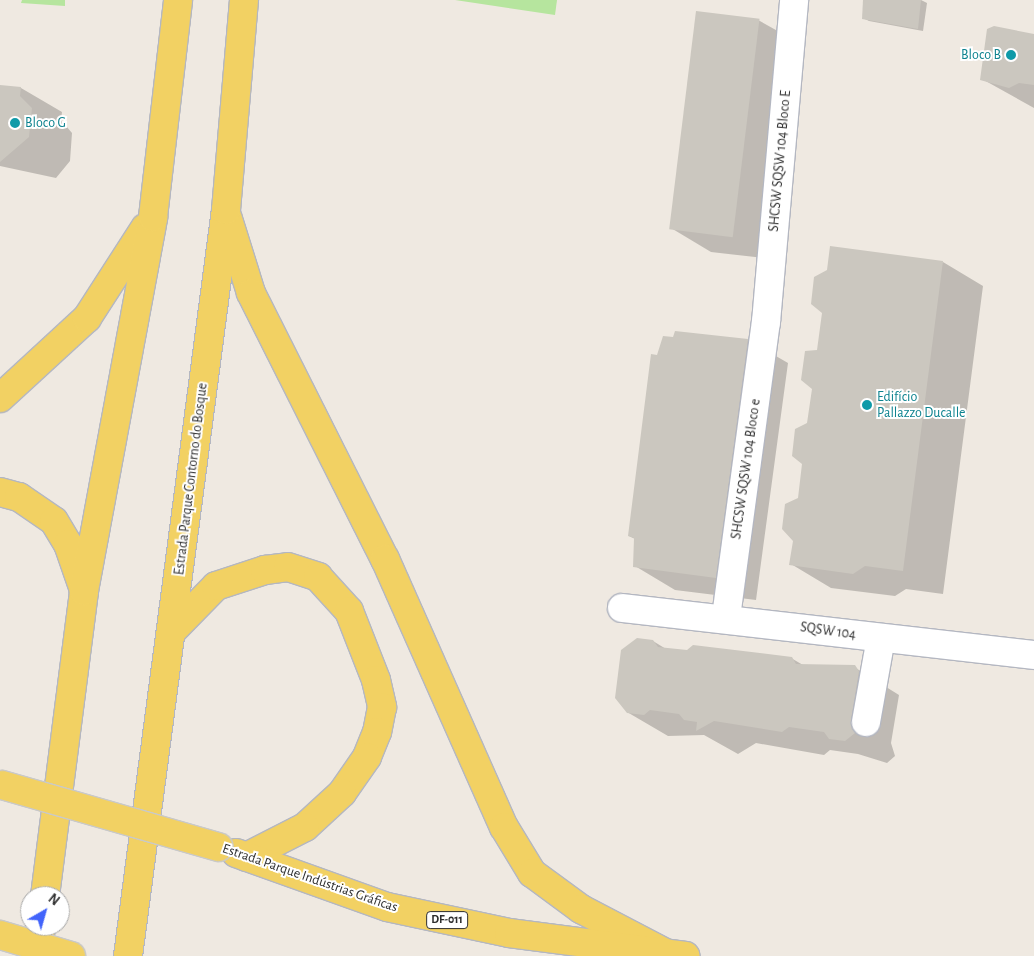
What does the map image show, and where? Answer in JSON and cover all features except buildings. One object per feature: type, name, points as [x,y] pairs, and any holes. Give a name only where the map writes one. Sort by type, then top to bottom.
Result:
[{"type":"main road","points":[[46,886],[84,591],[153,216],[178,0]]},
{"type":"main road","name":"Estrada Parque Contorno do Bosque","points":[[128,956],[226,210],[244,0]]},
{"type":"main road","points":[[226,210],[251,293],[385,559],[504,827],[532,872],[581,909],[675,954]]},
{"type":"main road","points":[[0,398],[87,318],[153,216]]},
{"type":"main road","points":[[0,492],[18,496],[54,521],[68,544],[84,591]]},
{"type":"main road","points":[[171,632],[216,586],[265,570],[288,568],[318,577],[350,611],[376,680],[382,707],[377,732],[367,757],[342,793],[306,827],[246,857]]},
{"type":"main road","name":"Estrada Parque Indústrias Gráficas","points":[[1,785],[218,846],[387,907],[509,933],[675,954]]},
{"type":"main road","points":[[0,935],[71,956]]},
{"type":"main road","points":[[37,956],[40,936]]},
{"type":"street","name":"SHCSW SQSW 104 Bloco E","points":[[766,322],[794,0]]},
{"type":"street","name":"SHCSW SQSW 104 Bloco e","points":[[726,617],[766,322]]},
{"type":"street","name":"SQSW 104","points":[[622,608],[726,617],[881,638],[1034,655]]},
{"type":"street","points":[[866,722],[881,638]]},
{"type":"green space","points":[[22,0],[65,0],[65,6],[21,3]]},
{"type":"green space","points":[[455,0],[557,0],[555,15]]},
{"type":"place","name":"Bloco B","points":[[1011,55]]},
{"type":"place","name":"Bloco G","points":[[15,123]]},
{"type":"place","name":"Edifício Pallazzo Ducalle","points":[[867,405]]}]
